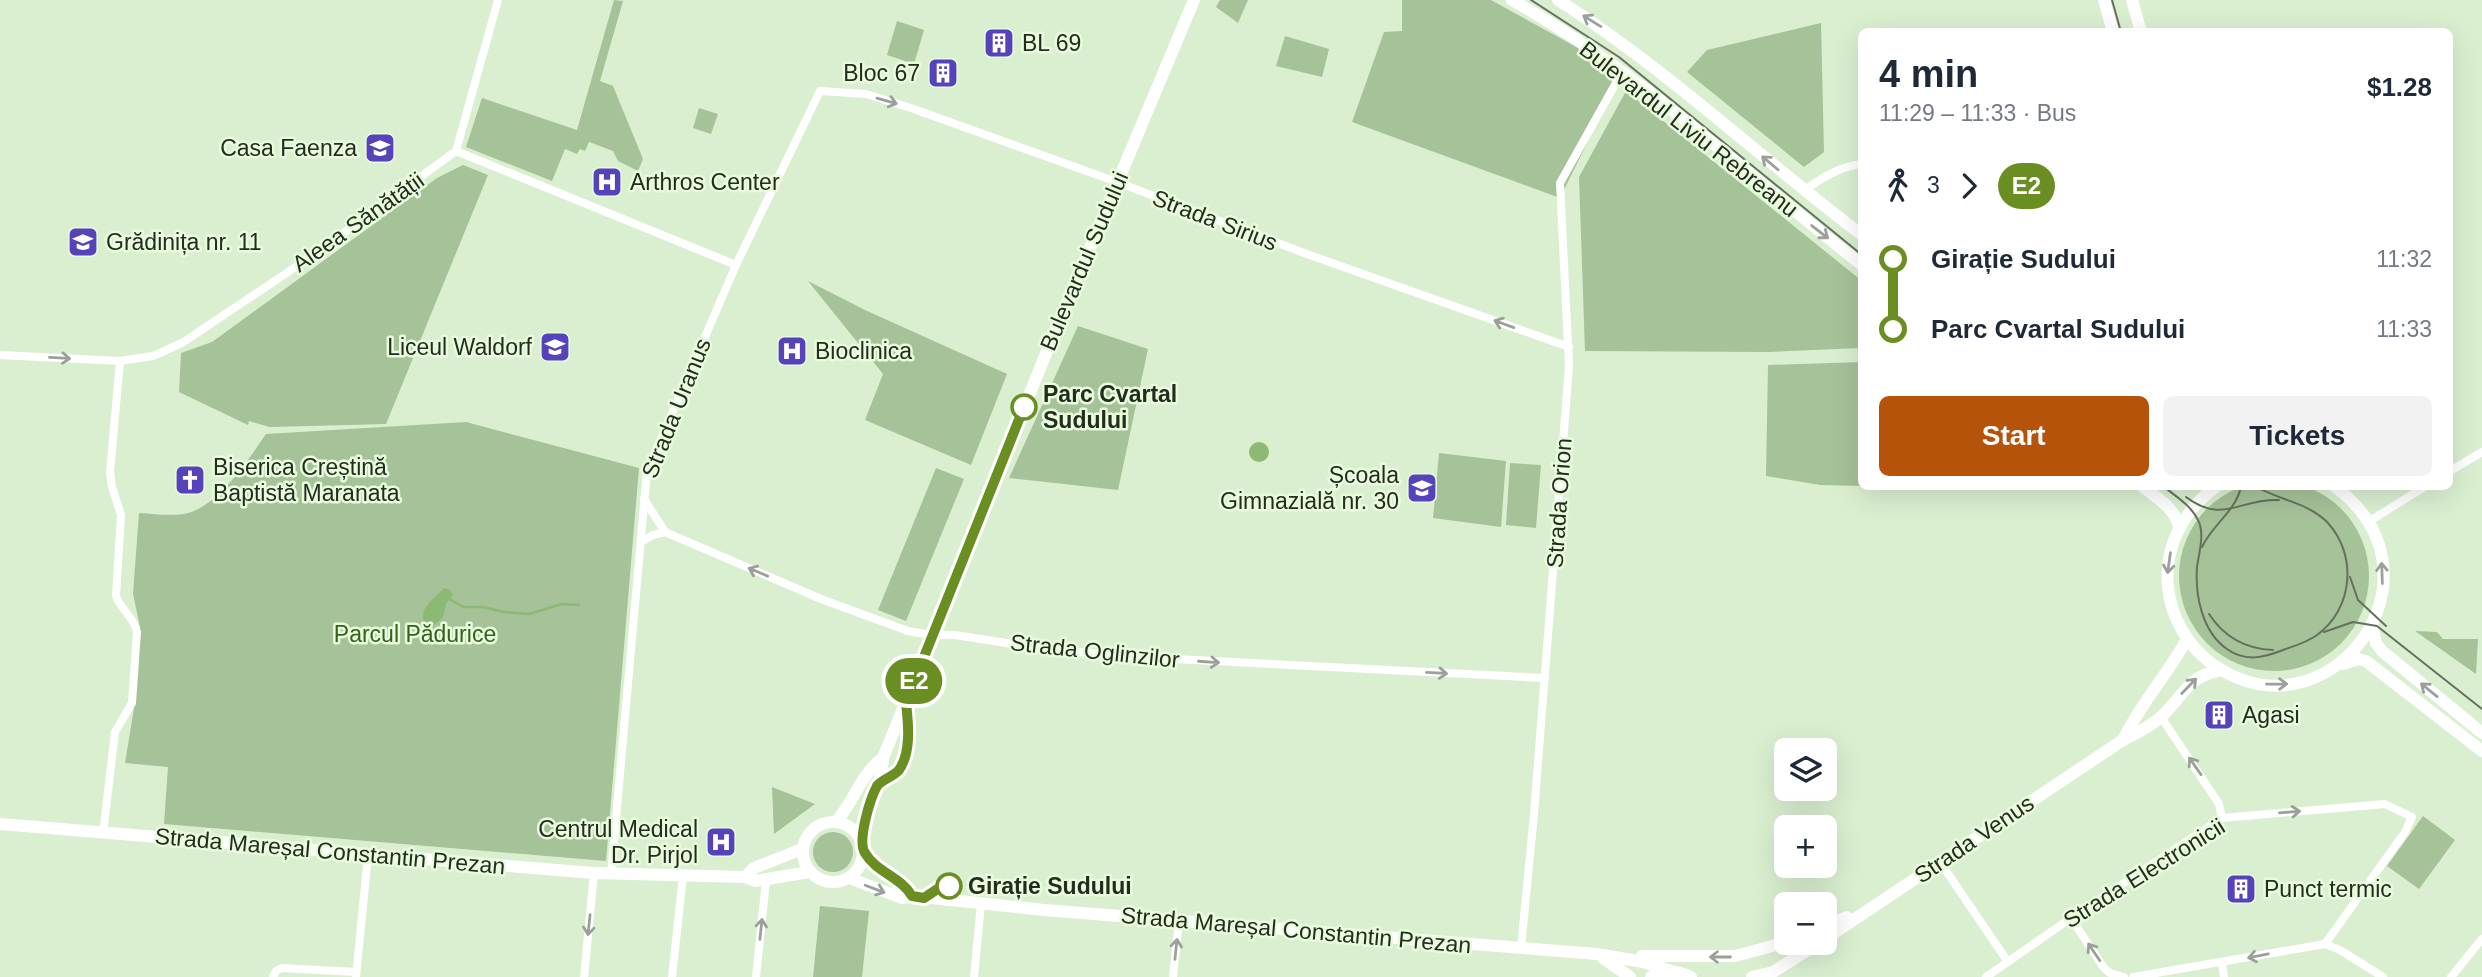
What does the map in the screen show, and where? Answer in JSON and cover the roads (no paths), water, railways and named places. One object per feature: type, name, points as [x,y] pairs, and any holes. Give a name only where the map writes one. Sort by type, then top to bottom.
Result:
[{"type":"main road","name":"Bulevardul Sudului","points":[[862,846],[864,824],[883,769],[883,758],[931,635],[1194,0]]},
{"type":"main road","name":"Bulevardul Liviu Rebreanu","points":[[1512,0],[1555,24],[1622,72],[1858,262]]},
{"type":"main road","name":"Bulevardul Liviu Rebreanu","points":[[1558,0],[1655,67],[1804,191],[1858,232]]},
{"type":"main road","points":[[2104,0],[2112,28]]},
{"type":"main road","points":[[2132,0],[2140,28]]},
{"type":"main road","points":[[2147,490],[2168,508],[2176,518],[2179,528]]},
{"type":"main road","points":[[2212,490],[2196,504],[2179,528],[2169,557],[2168,588],[2176,620],[2187,639],[2202,656],[2221,670],[2252,682],[2280,684],[2302,681],[2352,660],[2366,661],[2482,751]]},
{"type":"main road","points":[[2333,668],[2351,653],[2372,625],[2381,600],[2383,569],[2377,540],[2368,522],[2358,508],[2338,490]]},
{"type":"main road","points":[[2372,625],[2376,643],[2382,651],[2482,733]]},
{"type":"main road","name":"Strada Venus","points":[[2123,740],[2133,719],[2161,682],[2187,639]]},
{"type":"main road","name":"Strada Venus","points":[[1837,930],[2123,740],[2146,729],[2161,717],[2193,680],[2221,670]]},
{"type":"main road","name":"Bulevardul Sudului","points":[[836,822],[874,764],[883,758]]},
{"type":"main road","points":[[862,846],[857,871],[849,878],[832,883],[816,878],[805,865],[802,849],[810,832],[817,825],[836,822],[852,828],[862,846],[888,874],[907,886],[912,896]]},
{"type":"main road","name":"Strada Mareșal Constantin Prezan","points":[[0,824],[594,873],[744,877],[766,881],[809,872]]},
{"type":"main road","points":[[744,877],[754,868],[802,849]]},
{"type":"main road","name":"Strada Mareșal Constantin Prezan","points":[[849,878],[902,898],[912,896],[1600,955],[1643,962],[1691,977]]},
{"type":"main road","points":[[1837,921],[1864,911]]},
{"type":"main road","points":[[1600,955],[1735,956],[1774,946]]},
{"type":"main road","name":"Strada Mareșal Constantin Prezan","points":[[1600,955],[1630,977]]},
{"type":"main road","points":[[1752,977],[1771,975],[1801,955]]},
{"type":"main road","points":[[1651,977],[1671,971]]},
{"type":"street","points":[[498,0],[456,151],[736,265]]},
{"type":"street","name":"Strada Orion","points":[[1521,948],[1569,366],[1560,183],[1622,72]]},
{"type":"street","name":"Strada Sirius","points":[[820,91],[866,94],[911,108],[1304,253],[1569,347]]},
{"type":"street","name":"Strada Uranus","points":[[611,874],[647,471],[736,265],[820,91]]},
{"type":"street","name":"Aleea Sănătății","points":[[0,355],[120,361],[153,356],[183,343],[312,256],[456,151]]},
{"type":"street","points":[[1804,191],[1843,168],[1858,165]]},
{"type":"street","points":[[103,834],[115,732],[132,703],[137,632],[135,624],[116,596],[121,515],[110,472],[120,361]]},
{"type":"street","points":[[2453,469],[2482,452]]},
{"type":"street","points":[[2368,522],[2420,490]]},
{"type":"street","points":[[641,542],[665,532],[643,499]]},
{"type":"street","name":"Strada Oglinzilor","points":[[665,532],[821,599],[908,632],[955,635],[1044,649],[1252,664],[1545,678]]},
{"type":"street","points":[[2161,717],[2219,804],[2222,818]]},
{"type":"street","name":"Strada Electronicii","points":[[1986,977],[2222,818],[2385,804],[2412,817],[2405,832],[2325,944]]},
{"type":"street","points":[[274,977],[276,971],[282,968],[356,975],[368,855]]},
{"type":"street","points":[[1940,862],[2008,962]]},
{"type":"street","points":[[584,977],[594,873]]},
{"type":"street","points":[[672,977],[683,876]]},
{"type":"street","points":[[757,977],[766,881]]},
{"type":"street","points":[[974,977],[981,904]]},
{"type":"street","points":[[2071,918],[2104,968],[2124,977]]},
{"type":"street","points":[[1173,977],[1179,921]]},
{"type":"street","points":[[2451,977],[2482,939]]},
{"type":"street","points":[[2133,977],[2325,944],[2340,950],[2383,977]]},
{"type":"street","points":[[2221,975],[2222,962]]},
{"type":"waterway","points":[[451,600],[463,607],[484,607],[529,614],[562,604],[579,605]]},
{"type":"tram line","points":[[1531,0],[1619,57],[1858,252]]},
{"type":"tram line","points":[[2112,0],[2120,28]]},
{"type":"tram line","points":[[2168,490],[2191,510],[2200,525],[2197,589],[2206,623],[2218,642],[2234,653],[2247,657],[2276,653],[2317,635],[2338,611],[2347,581],[2344,550],[2327,522],[2311,510],[2262,490]]},
{"type":"tram line","points":[[2202,547],[2235,503],[2240,490]]},
{"type":"tram line","points":[[2186,497],[2199,505],[2221,510],[2265,500],[2279,500]]},
{"type":"tram line","points":[[2350,577],[2358,600],[2386,626]]},
{"type":"tram line","points":[[2209,614],[2236,640],[2273,650]]},
{"type":"tram line","points":[[2324,632],[2353,622],[2377,626],[2482,709]]},
{"type":"place","name":"BL 69","points":[[999,43]]},
{"type":"place","name":"Bloc 67","points":[[943,73]]},
{"type":"place","name":"Casa Faenza","points":[[380,148]]},
{"type":"place","name":"Arthros Center","points":[[607,182]]},
{"type":"place","name":"Grădinița nr. 11","points":[[83,242]]},
{"type":"place","name":"Liceul Waldorf","points":[[555,347]]},
{"type":"place","name":"Bioclinica","points":[[792,351]]},
{"type":"place","name":"Parc Cvartal Sudului","points":[[1024,407]]},
{"type":"place","name":"Biserica Creștină Baptistă Maranata","points":[[190,480]]},
{"type":"place","name":"Școala Gimnazială nr. 30","points":[[1422,488]]},
{"type":"place","name":"Agasi","points":[[2219,715]]},
{"type":"place","name":"Centrul Medical Dr. Pirjol","points":[[721,842]]},
{"type":"place","name":"Girație Sudului","points":[[949,886]]},
{"type":"place","name":"Punct termic","points":[[2241,889]]},
{"type":"park label","name":"Parcul Pădurice","points":[[415,634]]}]
